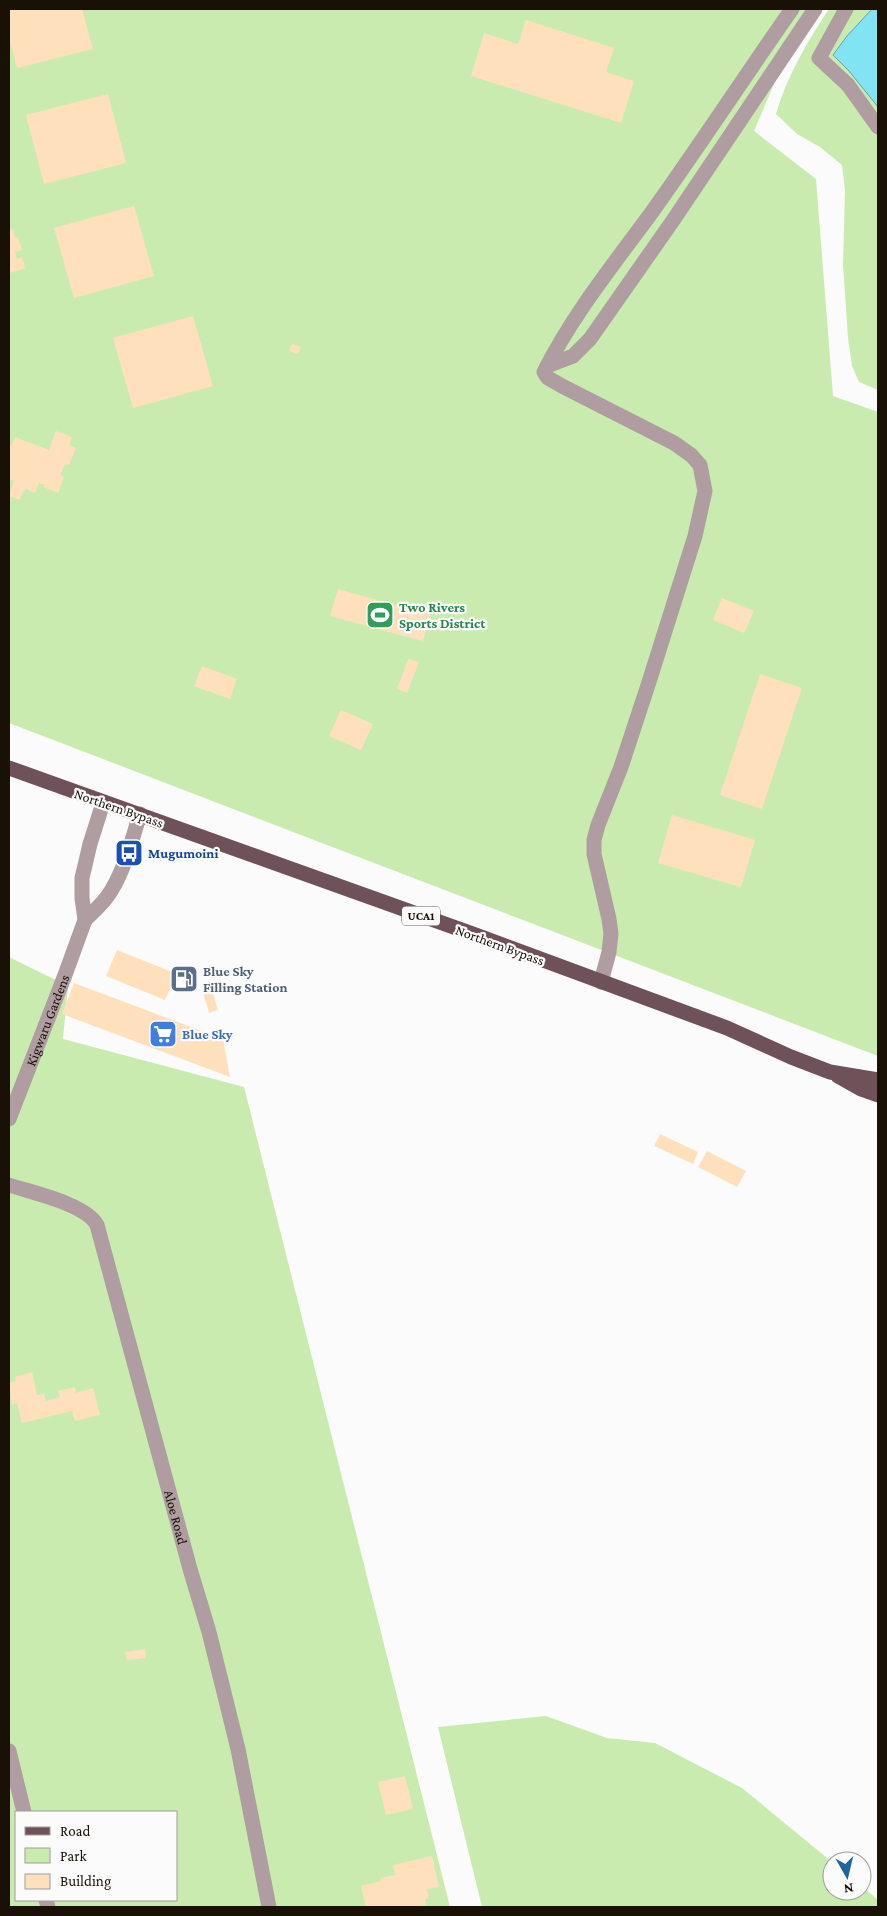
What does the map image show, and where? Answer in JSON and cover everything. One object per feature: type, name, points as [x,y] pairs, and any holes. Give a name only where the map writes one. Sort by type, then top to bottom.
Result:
[{"type":"main road","name":"Northern Bypass","points":[[9,768],[473,934],[727,1028],[791,1057],[830,1072],[878,1080]]},
{"type":"main road","name":"UCA1","points":[[830,1072],[861,1089],[878,1095]]},
{"type":"street","points":[[601,982],[609,952],[610,934],[609,918],[594,854],[594,840],[649,682],[695,536],[705,492],[700,465],[691,455],[674,443],[550,379],[544,372],[567,331],[595,290],[653,211],[792,9]]},
{"type":"street","points":[[547,366],[573,356],[590,339],[815,9]]},
{"type":"street","points":[[846,9],[819,58],[848,85],[878,127]]},
{"type":"street","name":"Kigwaru Gardens","points":[[85,920],[82,878],[103,803]]},
{"type":"street","name":"Kigwaru Gardens","points":[[9,1119],[85,920],[102,904],[112,891],[140,814]]},
{"type":"street","name":"Aloe Road","points":[[9,1185],[71,1206],[90,1216],[97,1225],[190,1569],[209,1632],[238,1749],[269,1907]]},
{"type":"street","points":[[9,1751],[24,1811]]},
{"type":"green space","points":[[9,9],[806,9],[754,131],[816,179],[833,396],[878,412],[878,1056],[9,723]]},
{"type":"green space","points":[[829,9],[878,9],[878,390],[859,382],[852,366],[843,265],[845,190],[842,165],[820,147],[797,134],[776,114],[798,60]]},
{"type":"green space","points":[[9,957],[68,986],[63,1039],[244,1087],[450,1907],[9,1907]]},
{"type":"green space","points":[[546,1716],[607,1738],[655,1743],[742,1788],[822,1854],[822,1901],[872,1901],[872,1895],[878,1900],[878,1907],[482,1907],[438,1727]]},
{"type":"water","points":[[872,9],[878,9],[878,107],[849,71],[833,55],[847,36]]},
{"type":"building","points":[[9,9],[82,9],[93,49],[17,68],[9,38]]},
{"type":"building","points":[[526,20],[614,48],[606,72],[634,81],[621,123],[471,76],[484,33],[518,44]]},
{"type":"building","points":[[108,94],[126,163],[44,184],[26,115]]},
{"type":"building","points":[[134,206],[154,276],[74,298],[54,228]]},
{"type":"building","points":[[13,229],[15,238],[18,237],[22,250],[15,252],[17,259],[22,257],[25,268],[10,273],[9,230]]},
{"type":"building","points":[[193,316],[213,386],[133,408],[113,338]]},
{"type":"building","points":[[292,344],[301,347],[298,354],[289,351]]},
{"type":"building","points":[[56,431],[72,437],[69,445],[76,448],[69,465],[65,464],[60,475],[64,477],[58,493],[43,487],[45,485],[39,483],[35,493],[26,489],[23,491],[20,500],[9,496],[14,481],[9,479],[9,444],[12,445],[15,437],[49,450]]},
{"type":"building","name":"Two Rivers Sports District","points":[[338,589],[430,615],[423,641],[330,616]]},
{"type":"building","points":[[722,598],[754,611],[744,633],[713,620]]},
{"type":"building","points":[[408,659],[419,662],[407,693],[397,689]]},
{"type":"building","points":[[202,666],[237,679],[230,699],[194,686]]},
{"type":"building","points":[[760,674],[802,688],[762,809],[720,795]]},
{"type":"building","points":[[341,710],[373,724],[361,750],[329,736]]},
{"type":"building","points":[[672,815],[755,840],[741,887],[658,863]]},
{"type":"building","points":[[117,950],[177,974],[165,1000],[106,976]]},
{"type":"building","points":[[74,983],[223,1039],[230,1077],[62,1014]]},
{"type":"building","points":[[211,986],[218,1010],[209,1013],[202,989]]},
{"type":"building","points":[[660,1134],[698,1152],[693,1164],[654,1146]]},
{"type":"building","points":[[707,1151],[746,1171],[737,1187],[698,1167]]},
{"type":"building","points":[[32,1372],[37,1395],[44,1394],[46,1401],[60,1397],[58,1391],[75,1387],[76,1393],[93,1388],[100,1415],[75,1421],[72,1411],[22,1423],[17,1403],[12,1405],[9,1383],[16,1381],[15,1377]]},
{"type":"building","points":[[145,1649],[146,1658],[127,1660],[125,1652]]},
{"type":"building","points":[[405,1776],[413,1809],[386,1815],[378,1782]]},
{"type":"building","points":[[432,1856],[439,1887],[427,1889],[429,1898],[425,1899],[426,1905],[414,1907],[366,1907],[361,1886],[381,1881],[380,1878],[395,1875],[393,1865]]},
{"type":"place","name":"Two Rivers Sports District","points":[[380,615]]},
{"type":"place","name":"Mugumoini","points":[[129,853]]},
{"type":"place","name":"Blue Sky Filling Station","points":[[184,979]]},
{"type":"place","name":"Blue Sky","points":[[163,1034]]}]
